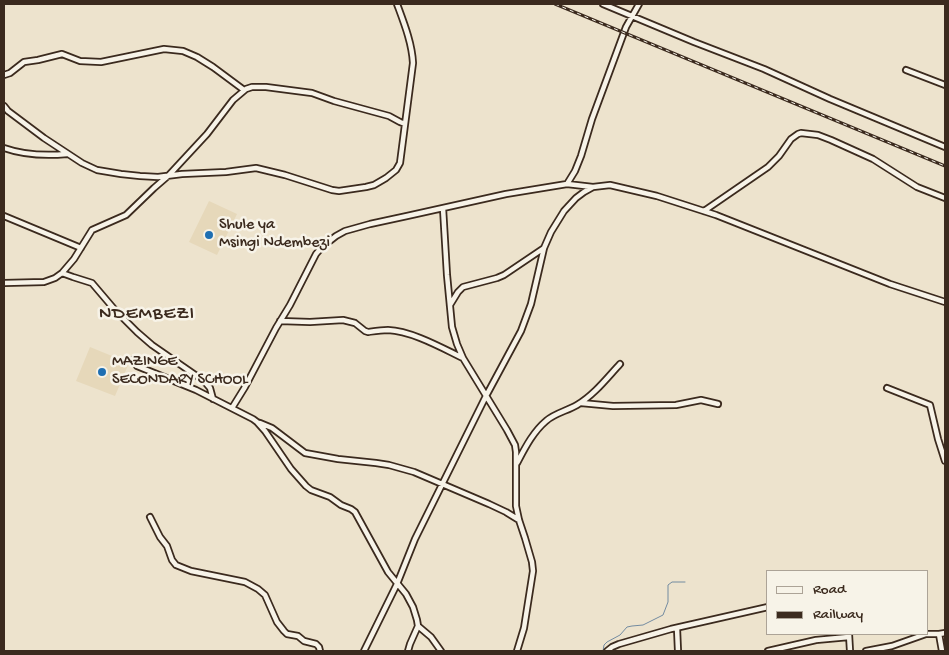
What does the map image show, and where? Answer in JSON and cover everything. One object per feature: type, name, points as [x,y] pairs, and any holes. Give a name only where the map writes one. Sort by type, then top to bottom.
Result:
[{"type":"street","points":[[4,106],[22,122],[67,154],[82,164],[97,170],[158,177],[256,168],[332,190],[348,190],[374,185],[396,170],[401,156],[413,55],[398,4]]},
{"type":"street","points":[[603,4],[764,69],[945,147]]},
{"type":"street","points":[[567,184],[581,156],[626,27],[639,4]]},
{"type":"street","points":[[4,75],[10,73],[24,62],[62,54],[80,61],[101,62],[164,49],[183,51],[197,57],[244,90]]},
{"type":"street","points":[[906,70],[945,85]]},
{"type":"street","points":[[4,283],[44,282],[62,273],[74,259],[92,230],[126,214],[170,175],[207,134],[233,100],[244,90],[252,87],[312,93],[389,116],[405,124]]},
{"type":"street","points":[[704,211],[768,166],[780,156],[791,139],[801,133],[818,135],[831,140],[873,159],[917,188],[945,198]]},
{"type":"street","points":[[4,148],[30,154],[67,154]]},
{"type":"street","points":[[232,408],[316,254],[336,236],[345,231],[370,224],[506,194],[567,184],[593,187],[610,185],[657,196],[704,211],[890,284],[945,302]]},
{"type":"street","points":[[364,651],[397,584],[415,539],[520,331],[535,290],[544,248],[551,232],[564,211],[576,198],[593,187]]},
{"type":"street","points":[[443,208],[449,306],[457,344],[463,358],[512,439],[516,452],[515,496],[519,520],[526,538],[533,571],[524,628],[517,651]]},
{"type":"street","points":[[4,216],[80,248]]},
{"type":"street","points":[[449,306],[463,287],[497,278],[544,248]]},
{"type":"street","points":[[62,273],[92,283],[137,332],[206,382],[213,399]]},
{"type":"street","points":[[280,321],[343,320],[355,323],[368,332],[387,330],[402,332],[463,358]]},
{"type":"street","points":[[132,360],[137,366],[196,390],[272,428],[305,453],[329,458],[389,465],[414,472],[489,504],[519,520]]},
{"type":"street","points":[[517,463],[533,435],[546,420],[581,403],[620,364]]},
{"type":"street","points":[[887,388],[930,405],[945,462]]},
{"type":"street","points":[[581,403],[613,406],[676,405],[701,400],[718,404]]},
{"type":"street","points":[[257,422],[303,484],[310,490],[330,497],[341,505],[354,510],[381,560],[411,602],[418,626],[408,651]]},
{"type":"street","points":[[150,517],[176,565],[191,571],[245,582],[258,589],[265,595],[277,622],[287,634],[298,636],[304,641],[316,644],[320,651]]},
{"type":"street","points":[[607,651],[619,644],[677,628],[766,607]]},
{"type":"street","points":[[418,626],[431,637],[441,651]]},
{"type":"street","points":[[677,628],[678,651]]},
{"type":"street","points":[[929,634],[945,633]]},
{"type":"street","points":[[939,634],[942,651]]},
{"type":"street","points":[[768,651],[849,635],[850,651]]},
{"type":"street","points":[[866,651],[892,646],[925,635]]},
{"type":"street","points":[[892,646],[896,651]]},
{"type":"shaded area","points":[[209,201],[237,214],[217,255],[189,242]]},
{"type":"shaded area","name":"MAZINGE SECONDARY SCHOOL","points":[[90,347],[129,363],[115,396],[76,381]]},
{"type":"waterway","points":[[603,651],[604,645],[620,635],[627,627],[643,625],[663,615],[668,602],[668,585],[672,582],[685,582]]},
{"type":"railway","points":[[555,4],[945,166]]},
{"type":"place","name":"Shule ya Msingi Ndembezi","points":[[209,235]]},
{"type":"place","name":"MAZINGE SECONDARY SCHOOL","points":[[102,372]]},
{"type":"district","name":"NDEMBEZI","points":[[147,315]]}]
